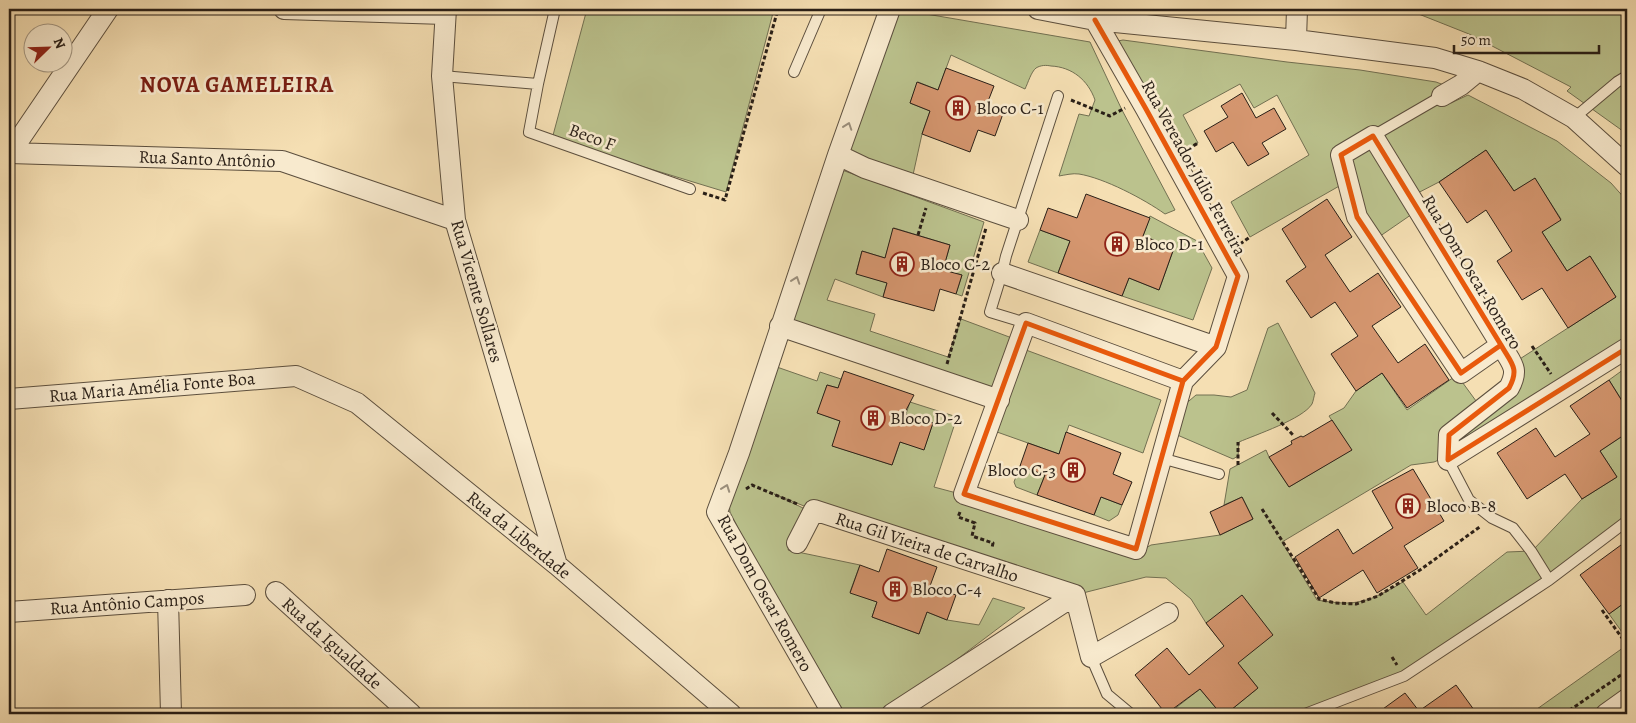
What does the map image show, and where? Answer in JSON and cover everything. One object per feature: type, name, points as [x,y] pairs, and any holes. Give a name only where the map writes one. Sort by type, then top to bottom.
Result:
[{"type":"street","points":[[9,153],[108,9]]},
{"type":"street","points":[[284,9],[445,11]]},
{"type":"street","name":"Rua Dom Oscar Romero","points":[[833,714],[717,512],[739,453],[838,155],[890,9]]},
{"type":"street","points":[[1038,9],[1095,20],[1296,40],[1435,58],[1478,71],[1523,89],[1574,118],[1627,166]]},
{"type":"street","points":[[1296,40],[1297,9]]},
{"type":"street","name":"Rua Vicente Sollares","points":[[445,11],[442,76],[455,220],[557,565]]},
{"type":"street","name":"Rua Vereador Júlio Ferreira","points":[[964,494],[1136,549],[1183,381],[1216,347],[1238,276],[1095,20]]},
{"type":"street","points":[[1442,96],[1461,85],[1478,71]]},
{"type":"street","points":[[1373,136],[1341,155],[1357,217],[1461,373],[1500,345]]},
{"type":"street","name":"Rua Dom Oscar Romero","points":[[1373,136],[1516,370],[1509,388],[1449,435],[1448,460]]},
{"type":"street","name":"Rua Santo Antônio","points":[[9,153],[282,161],[455,220]]},
{"type":"street","points":[[838,155],[865,168],[1018,220]]},
{"type":"street","points":[[1002,273],[1216,347]]},
{"type":"street","points":[[964,494],[1026,323],[1183,381]]},
{"type":"street","points":[[780,326],[999,400]]},
{"type":"street","points":[[1448,460],[1627,348]]},
{"type":"street","name":"Rua da Liberdade","points":[[296,376],[358,403],[557,565],[731,714]]},
{"type":"street","name":"Rua Maria Amélia Fonte Boa","points":[[9,399],[296,376]]},
{"type":"street","name":"Rua Gil Vieira de Carvalho","points":[[798,543],[814,510],[1075,595]]},
{"type":"street","name":"Rua da Igualdade","points":[[276,592],[411,714]]},
{"type":"street","name":"Rua Antônio Campos","points":[[9,612],[245,594]]},
{"type":"street","points":[[892,714],[1075,595],[1091,657],[1168,613]]},
{"type":"street","points":[[168,600],[171,714]]},
{"type":"street","points":[[1606,714],[1627,699]]},
{"type":"lane","name":"Beco F","points":[[555,9],[529,132],[690,189]]},
{"type":"lane","points":[[794,72],[821,9]]},
{"type":"lane","points":[[442,76],[538,84]]},
{"type":"lane","points":[[1574,118],[1617,82],[1627,76]]},
{"type":"lane","points":[[1026,323],[990,312],[1006,256],[1058,96]]},
{"type":"lane","points":[[1373,136],[1442,96]]},
{"type":"lane","points":[[1161,458],[1220,474]]},
{"type":"lane","points":[[1448,460],[1469,500],[1492,518],[1513,528],[1532,551],[1549,580]]},
{"type":"lane","points":[[1305,714],[1404,676],[1549,580],[1627,521]]},
{"type":"lane","points":[[1091,657],[1107,694],[1131,714]]},
{"type":"path","points":[[690,189],[725,200],[778,9]]},
{"type":"path","points":[[1058,96],[1110,116],[1129,106]]},
{"type":"path","points":[[918,235],[930,190]]},
{"type":"path","points":[[949,357],[989,220]]},
{"type":"path","points":[[1532,346],[1556,381]]},
{"type":"path","points":[[1272,413],[1294,436]]},
{"type":"path","points":[[1238,442],[1238,465]]},
{"type":"path","points":[[744,491],[752,485],[814,510]]},
{"type":"path","points":[[964,494],[958,517],[975,523],[972,536],[993,543],[987,567]]},
{"type":"path","points":[[1262,509],[1318,599],[1335,603],[1356,604],[1378,596],[1420,570],[1492,518]]},
{"type":"path","points":[[1602,610],[1627,645]]},
{"type":"path","points":[[1564,714],[1627,671]]},
{"type":"green space","points":[[587,9],[774,9],[726,192],[552,139]]},
{"type":"green space","points":[[897,9],[1090,42],[1122,110],[1175,210],[1165,214],[1124,190],[1089,176],[1069,174],[1059,176],[1079,114],[1089,116],[1095,100],[1084,81],[1072,72],[1059,67],[1045,65],[1036,68],[1025,89],[951,55],[938,90],[918,82],[910,103],[930,111],[922,134],[911,184],[846,156]]},
{"type":"green space","points":[[1406,9],[1627,9],[1627,134],[1567,91],[1571,87],[1469,34]]},
{"type":"green space","points":[[1123,40],[1360,70],[1436,82],[1444,85],[1442,96],[1451,103],[1468,95],[1557,141],[1611,183],[1627,201],[1627,348],[1446,457],[1434,462],[1411,465],[1282,542],[1317,600],[1353,603],[1381,594],[1403,582],[1426,615],[1507,552],[1532,551],[1582,499],[1617,477],[1600,451],[1627,433],[1627,521],[1404,676],[1305,714],[1226,714],[1258,688],[1206,623],[1191,599],[1166,578],[1146,577],[1075,595],[814,510],[774,494],[803,508],[788,550],[860,565],[850,592],[877,602],[872,617],[919,634],[927,612],[947,620],[979,625],[993,598],[1025,608],[927,682],[876,714],[845,714],[744,540],[730,512],[729,503],[774,366],[817,381],[820,372],[841,379],[838,388],[827,385],[818,413],[840,421],[833,446],[892,465],[900,442],[924,449],[933,423],[906,414],[910,402],[957,417],[934,487],[964,495],[1137,553],[1151,545],[1220,535],[1253,519],[1242,497],[1224,505],[1230,469],[1266,450],[1289,487],[1351,450],[1329,416],[1344,408],[1356,391],[1382,373],[1407,410],[1457,375],[1479,405],[1509,388],[1512,364],[1616,297],[1590,256],[1567,271],[1542,232],[1561,219],[1535,179],[1514,191],[1486,150],[1439,182],[1410,197],[1418,210],[1373,241],[1348,181],[1250,237],[1231,202],[1309,155],[1277,95],[1254,108],[1240,84],[1183,115],[1198,143],[1176,156],[1118,41]]},
{"type":"green space","points":[[842,170],[984,222],[962,296],[956,294],[962,275],[943,270],[950,245],[894,228],[885,258],[862,251],[856,273],[887,283],[883,297],[835,279],[827,300],[875,314],[870,331],[948,357],[961,319],[1020,341],[999,400],[790,319]]},
{"type":"green space","points":[[1150,216],[1197,241],[1212,268],[1193,320],[1122,296],[1129,278],[1159,290],[1174,248],[1143,236]]},
{"type":"green space","points":[[1040,230],[1070,241],[1058,273],[1028,262]]},
{"type":"green space","points":[[1278,323],[1315,393],[1312,404],[1307,410],[1289,421],[1239,442],[1238,456],[1233,459],[1175,434],[1176,412],[1196,395],[1231,397],[1247,390],[1268,328]]},
{"type":"green space","points":[[1026,350],[1161,400],[1143,453],[1069,425],[1059,454],[997,432]]},
{"type":"green space","points":[[1627,367],[1627,399],[1623,402],[1609,380]]},
{"type":"green space","points":[[1020,466],[1045,475],[1037,495],[1016,487],[1014,482]]},
{"type":"green space","points":[[1101,497],[1122,505],[1118,515],[1109,521],[1094,515]]},
{"type":"green space","points":[[1627,601],[1627,639],[1609,614]]},
{"type":"green space","points":[[1627,645],[1627,699],[1606,714],[1530,714]]},
{"type":"green space","points":[[1200,689],[1221,714],[1168,714]]},
{"type":"building","name":"Bloco C-1","points":[[946,68],[994,86],[987,104],[1004,111],[995,136],[978,130],[970,152],[922,134],[930,111],[910,103],[917,82],[938,90]]},
{"type":"building","points":[[1242,93],[1256,118],[1274,108],[1286,129],[1262,143],[1269,154],[1248,166],[1233,142],[1216,152],[1204,131],[1228,117],[1221,106]]},
{"type":"building","points":[[1486,150],[1514,191],[1535,178],[1561,220],[1542,232],[1567,271],[1590,256],[1616,297],[1568,328],[1542,288],[1522,300],[1497,261],[1512,251],[1486,210],[1467,223],[1439,182]]},
{"type":"building","name":"Bloco D-1","points":[[1086,194],[1150,218],[1143,236],[1174,248],[1159,290],[1129,278],[1122,296],[1058,273],[1070,241],[1040,230],[1048,208],[1077,218]]},
{"type":"building","points":[[1327,199],[1352,237],[1325,255],[1350,292],[1378,273],[1401,307],[1372,326],[1398,363],[1425,344],[1449,380],[1407,408],[1382,373],[1356,391],[1331,354],[1358,336],[1335,302],[1311,318],[1286,281],[1306,267],[1282,229]]},
{"type":"building","name":"Bloco C-2","points":[[893,228],[950,245],[943,270],[962,275],[956,294],[940,289],[934,311],[883,297],[887,283],[856,274],[862,251],[885,258]]},
{"type":"building","name":"Bloco D-2","points":[[844,371],[914,395],[904,414],[933,423],[924,450],[900,442],[892,465],[832,446],[840,421],[817,413],[827,385],[838,388]]},
{"type":"building","points":[[1609,380],[1627,409],[1627,433],[1600,451],[1617,477],[1582,499],[1565,474],[1527,499],[1497,453],[1536,428],[1555,457],[1590,434],[1570,406]]},
{"type":"building","points":[[1332,420],[1352,450],[1289,487],[1269,457],[1292,444],[1291,441],[1301,436],[1303,437]]},
{"type":"building","name":"Bloco C-3","points":[[1066,432],[1121,453],[1113,474],[1132,482],[1122,505],[1101,497],[1094,515],[1037,495],[1045,475],[1020,466],[1028,443],[1059,454]]},
{"type":"building","points":[[1413,469],[1444,521],[1404,546],[1418,568],[1377,593],[1363,570],[1319,598],[1295,557],[1338,529],[1353,554],[1393,528],[1372,491]]},
{"type":"building","points":[[1242,497],[1253,519],[1220,535],[1210,512]]},
{"type":"building","points":[[1621,545],[1627,553],[1627,601],[1609,614],[1580,575]]},
{"type":"building","name":"Bloco C-4","points":[[887,549],[937,567],[930,586],[956,595],[947,620],[927,612],[919,634],[872,617],[877,602],[850,593],[860,565],[879,572]]},
{"type":"building","points":[[1242,595],[1273,635],[1238,663],[1258,688],[1226,714],[1221,714],[1200,689],[1166,714],[1135,675],[1167,648],[1189,675],[1224,646],[1206,623]]},
{"type":"building","points":[[1456,685],[1477,714],[1376,714],[1405,693],[1419,711]]},
{"type":"cycle path","points":[[1095,20],[1238,276],[1216,347],[1183,381],[1026,323],[964,494],[1136,549],[1183,381]]},
{"type":"cycle path","points":[[1501,345],[1461,373],[1357,217],[1341,155],[1373,136],[1505,351],[1513,366],[1514,375],[1509,388],[1449,435],[1448,460],[1627,348]]},
{"type":"place","name":"Bloco C-1","points":[[958,108]]},
{"type":"place","name":"Bloco D-1","points":[[1117,244]]},
{"type":"place","name":"Bloco C-2","points":[[902,264]]},
{"type":"place","name":"Bloco D-2","points":[[873,418]]},
{"type":"place","name":"Bloco C-3","points":[[1073,470]]},
{"type":"place","name":"Bloco B-8","points":[[1408,506]]},
{"type":"place","name":"Bloco C-4","points":[[895,589]]},
{"type":"district","name":"NOVA GAMELEIRA","points":[[237,84]]}]
